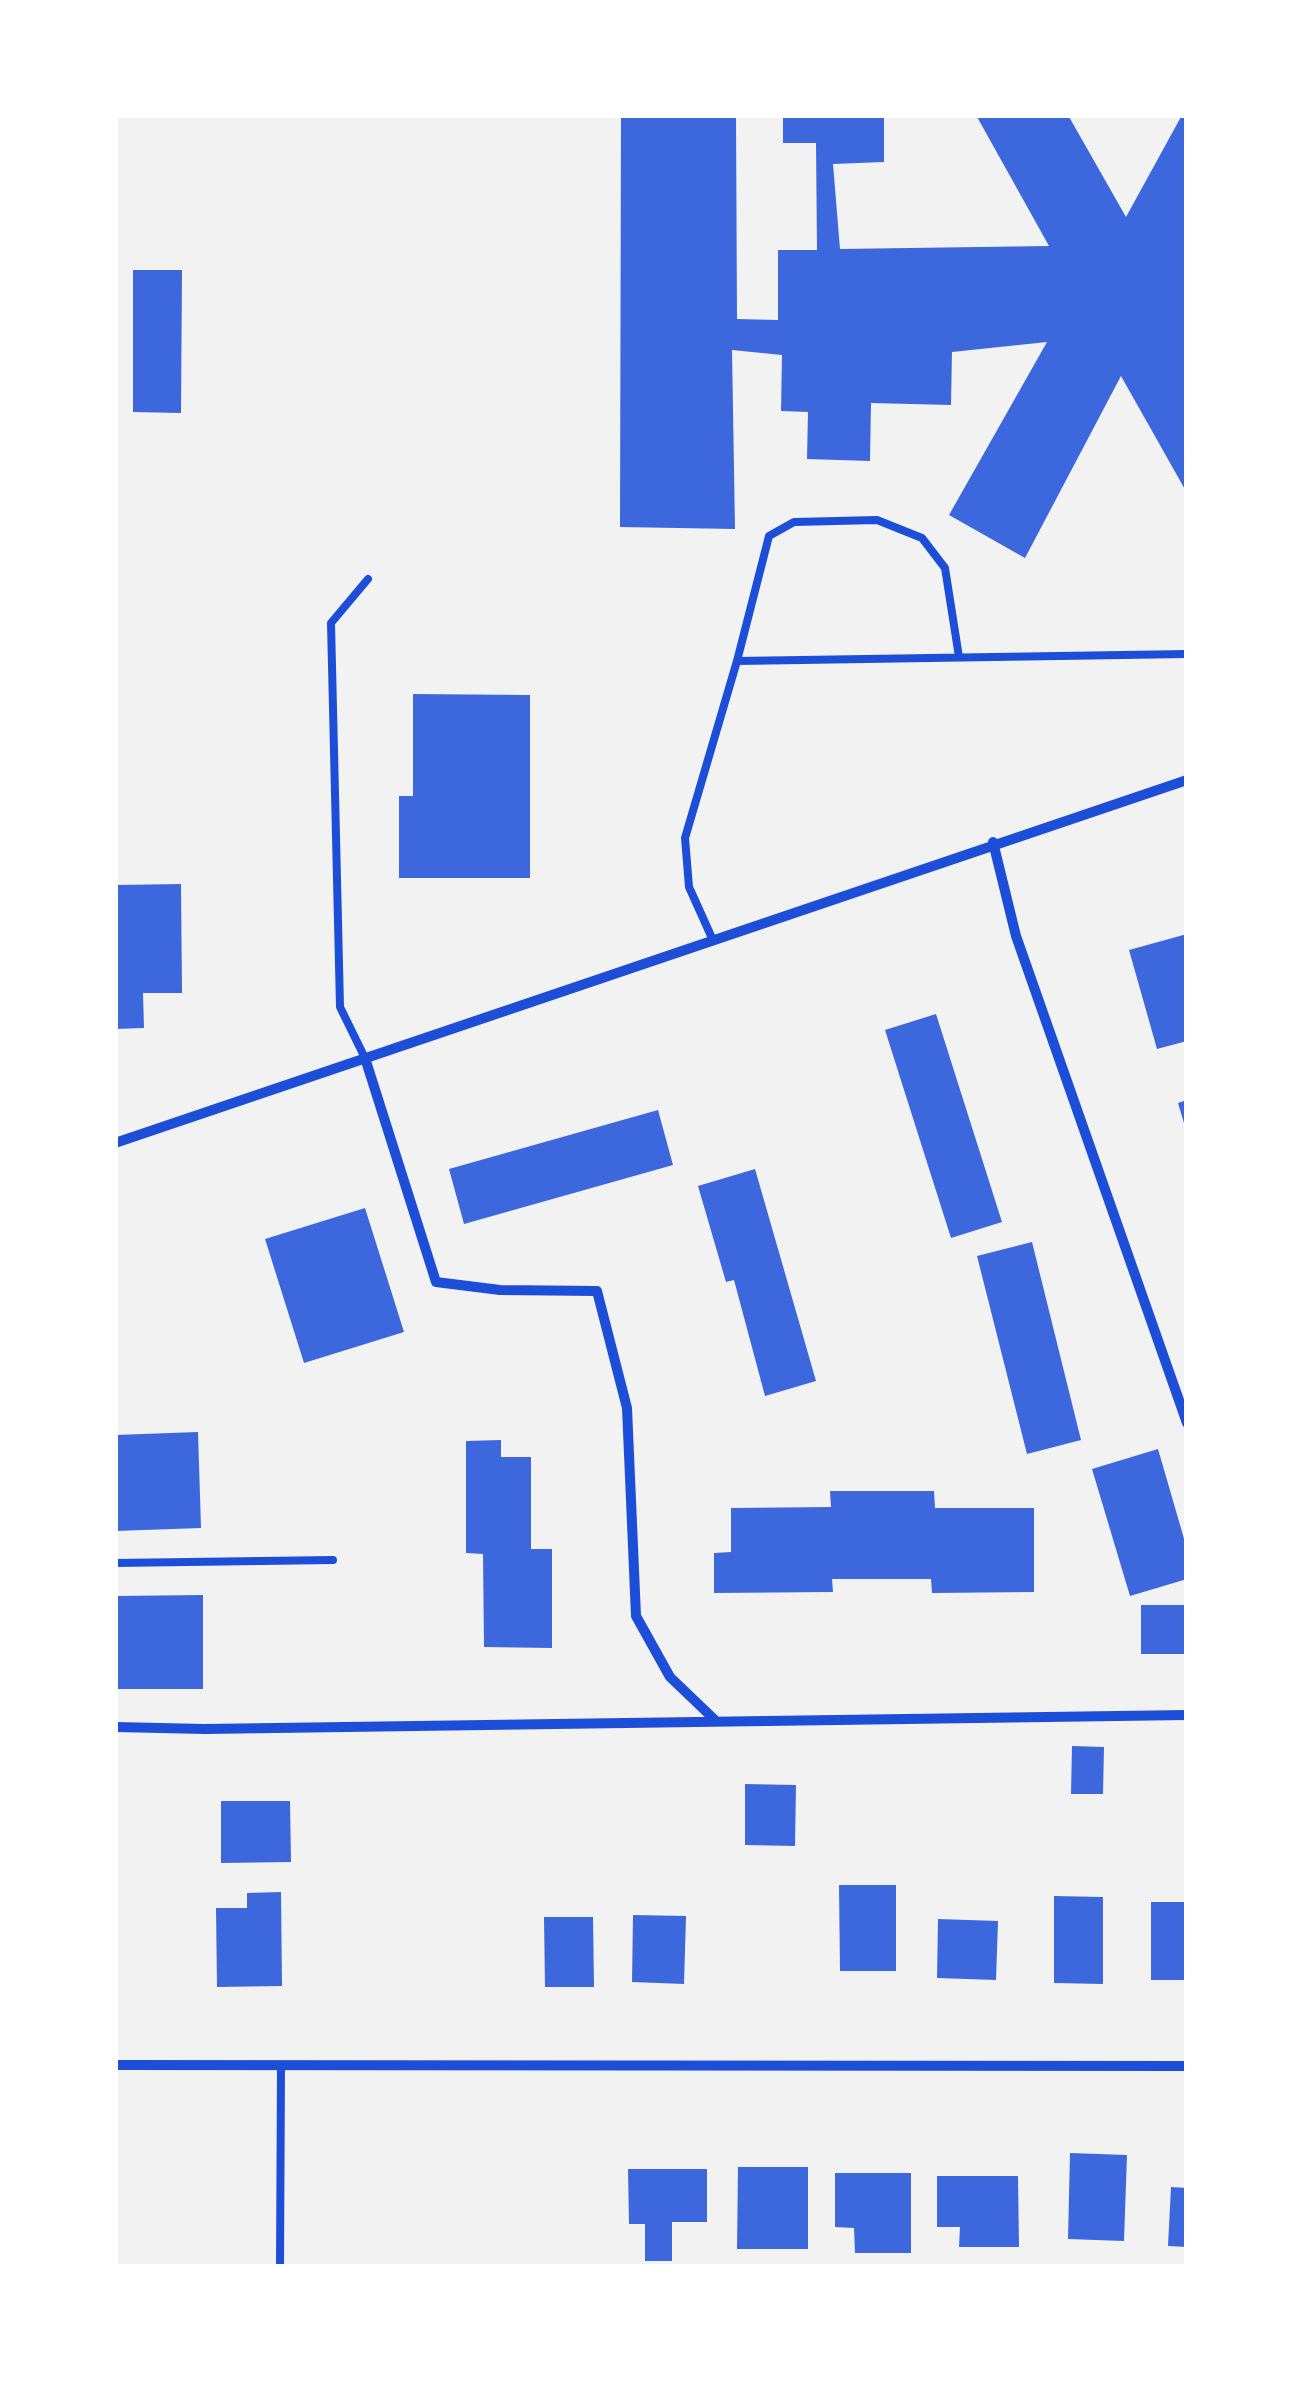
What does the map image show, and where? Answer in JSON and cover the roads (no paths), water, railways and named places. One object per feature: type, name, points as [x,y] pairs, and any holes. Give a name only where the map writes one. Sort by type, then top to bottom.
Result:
[{"type":"street","points":[[115,1144],[993,842],[1187,780]]},
{"type":"street","points":[[993,842],[1016,936],[1187,1423]]},
{"type":"street","points":[[365,1058],[436,1282],[500,1290],[597,1291],[626,1408],[636,1616],[670,1677],[716,1722]]},
{"type":"street","points":[[1172,1715],[1187,1704]]},
{"type":"street","points":[[115,1727],[1187,1715]]},
{"type":"street","points":[[115,2065],[1187,2066]]},
{"type":"lane","points":[[712,938],[689,888],[685,838],[769,536],[794,522],[877,520],[922,538],[946,568],[959,657]]},
{"type":"lane","points":[[365,1058],[340,1007],[331,623],[368,579]]},
{"type":"lane","points":[[737,660],[1187,654]]},
{"type":"lane","points":[[115,1563],[333,1560]]},
{"type":"lane","points":[[280,2066],[280,2267]]}]
